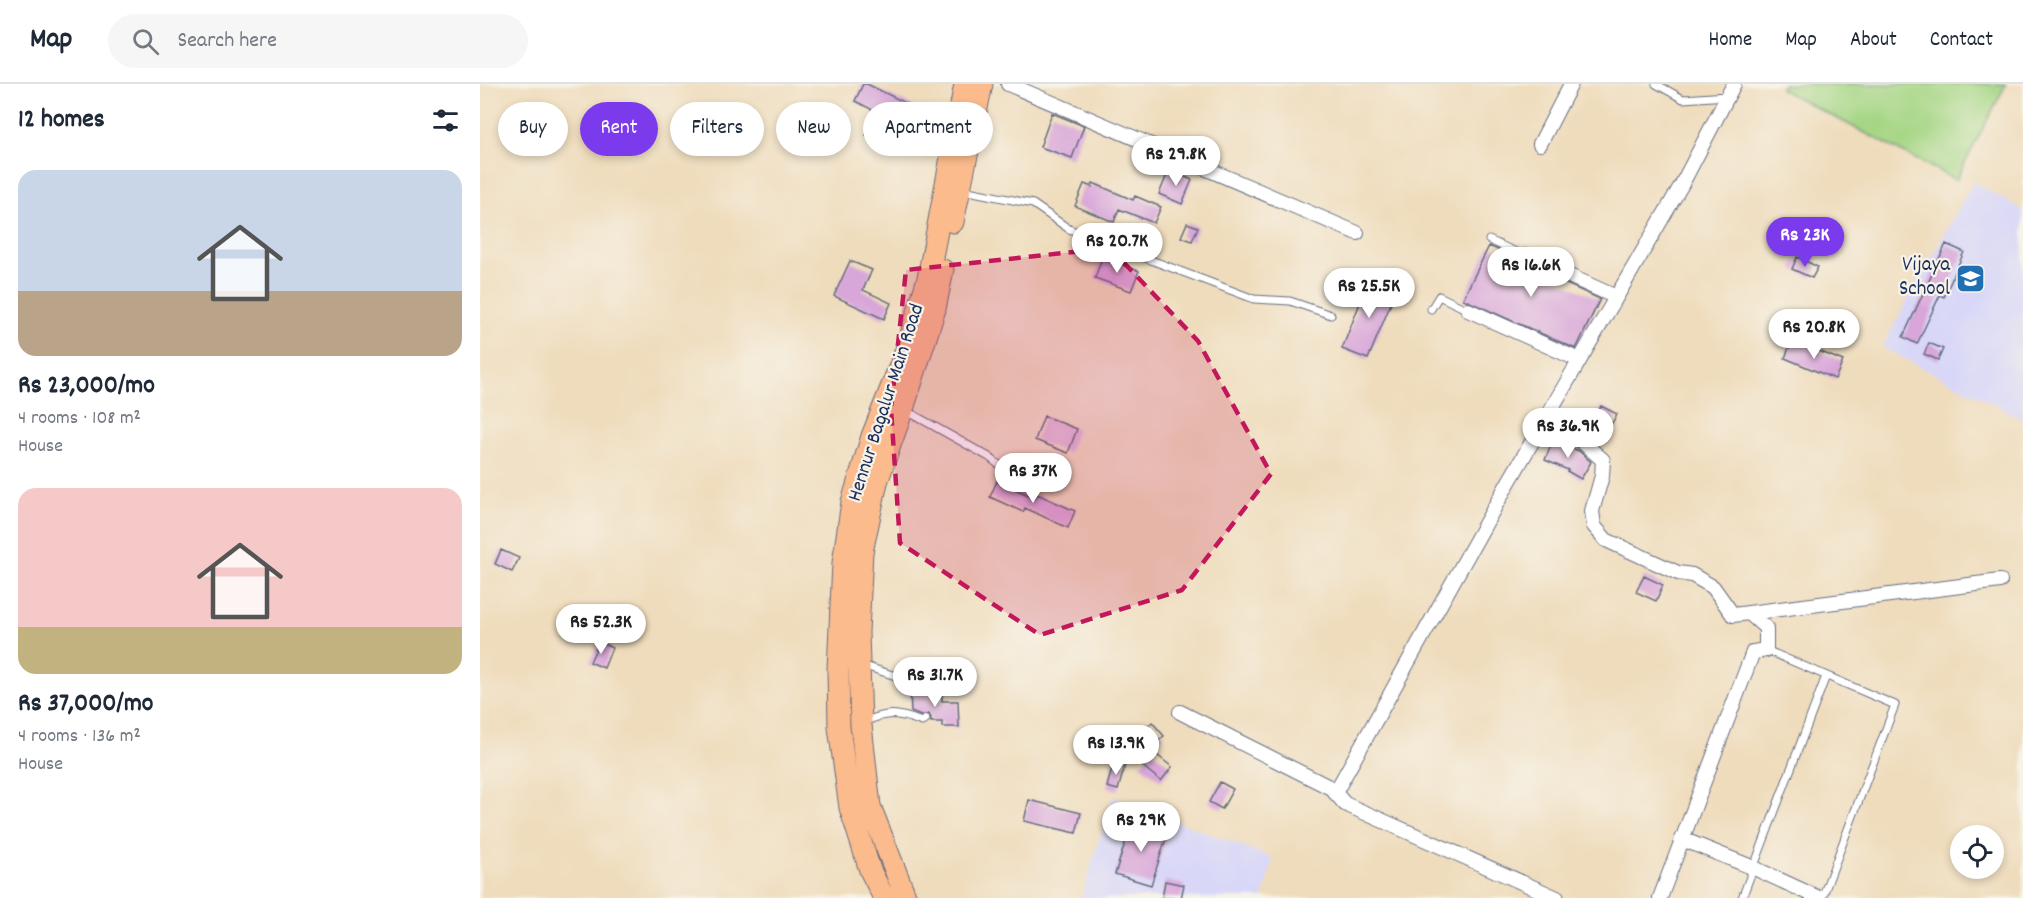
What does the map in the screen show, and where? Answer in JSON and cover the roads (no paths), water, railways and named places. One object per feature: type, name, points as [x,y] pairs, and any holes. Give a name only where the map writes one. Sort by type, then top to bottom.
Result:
[{"type":"main road","name":"Hennur Bagalur Main Road","points":[[884,898],[870,870],[850,808],[839,727],[838,669],[843,563],[852,502],[872,436],[908,345],[928,278],[964,84]]},
{"type":"main road","name":"Hennur Bagalur Main Road","points":[[906,898],[870,806],[861,723],[859,664],[858,632],[862,552],[877,482],[935,309],[982,84]]},
{"type":"street","points":[[1008,84],[1357,233]]},
{"type":"street","points":[[1540,144],[1571,84]]},
{"type":"street","points":[[1335,793],[1549,412],[1682,184],[1731,90]]},
{"type":"street","points":[[1525,256],[1616,297]]},
{"type":"street","points":[[1468,310],[1579,360]]},
{"type":"street","points":[[1549,412],[1603,460],[1602,476],[1592,511],[1594,526],[1606,540],[1678,573],[1692,575],[1713,587],[1733,615],[2000,581]]},
{"type":"street","points":[[1660,898],[1753,652],[1766,650],[1766,628],[1749,613]]},
{"type":"street","points":[[1180,712],[1331,788],[1345,804],[1557,898]]},
{"type":"street","points":[[1682,839],[1820,898]]},
{"type":"lane","points":[[1656,84],[1683,99],[1731,90]]},
{"type":"lane","points":[[960,189],[1033,204],[1069,229],[1254,299],[1290,301],[1331,315]]},
{"type":"lane","points":[[1489,240],[1525,256]]},
{"type":"lane","points":[[1431,309],[1438,296],[1468,310]]},
{"type":"lane","points":[[903,409],[989,457],[1003,468]]},
{"type":"lane","points":[[1766,650],[1895,705],[1820,898]]},
{"type":"lane","points":[[859,664],[926,686]]},
{"type":"lane","points":[[1742,898],[1826,676]]},
{"type":"lane","points":[[861,723],[890,713],[904,715],[922,722],[926,719]]},
{"type":"place","name":"Vijaya School","points":[[1971,278]]}]
